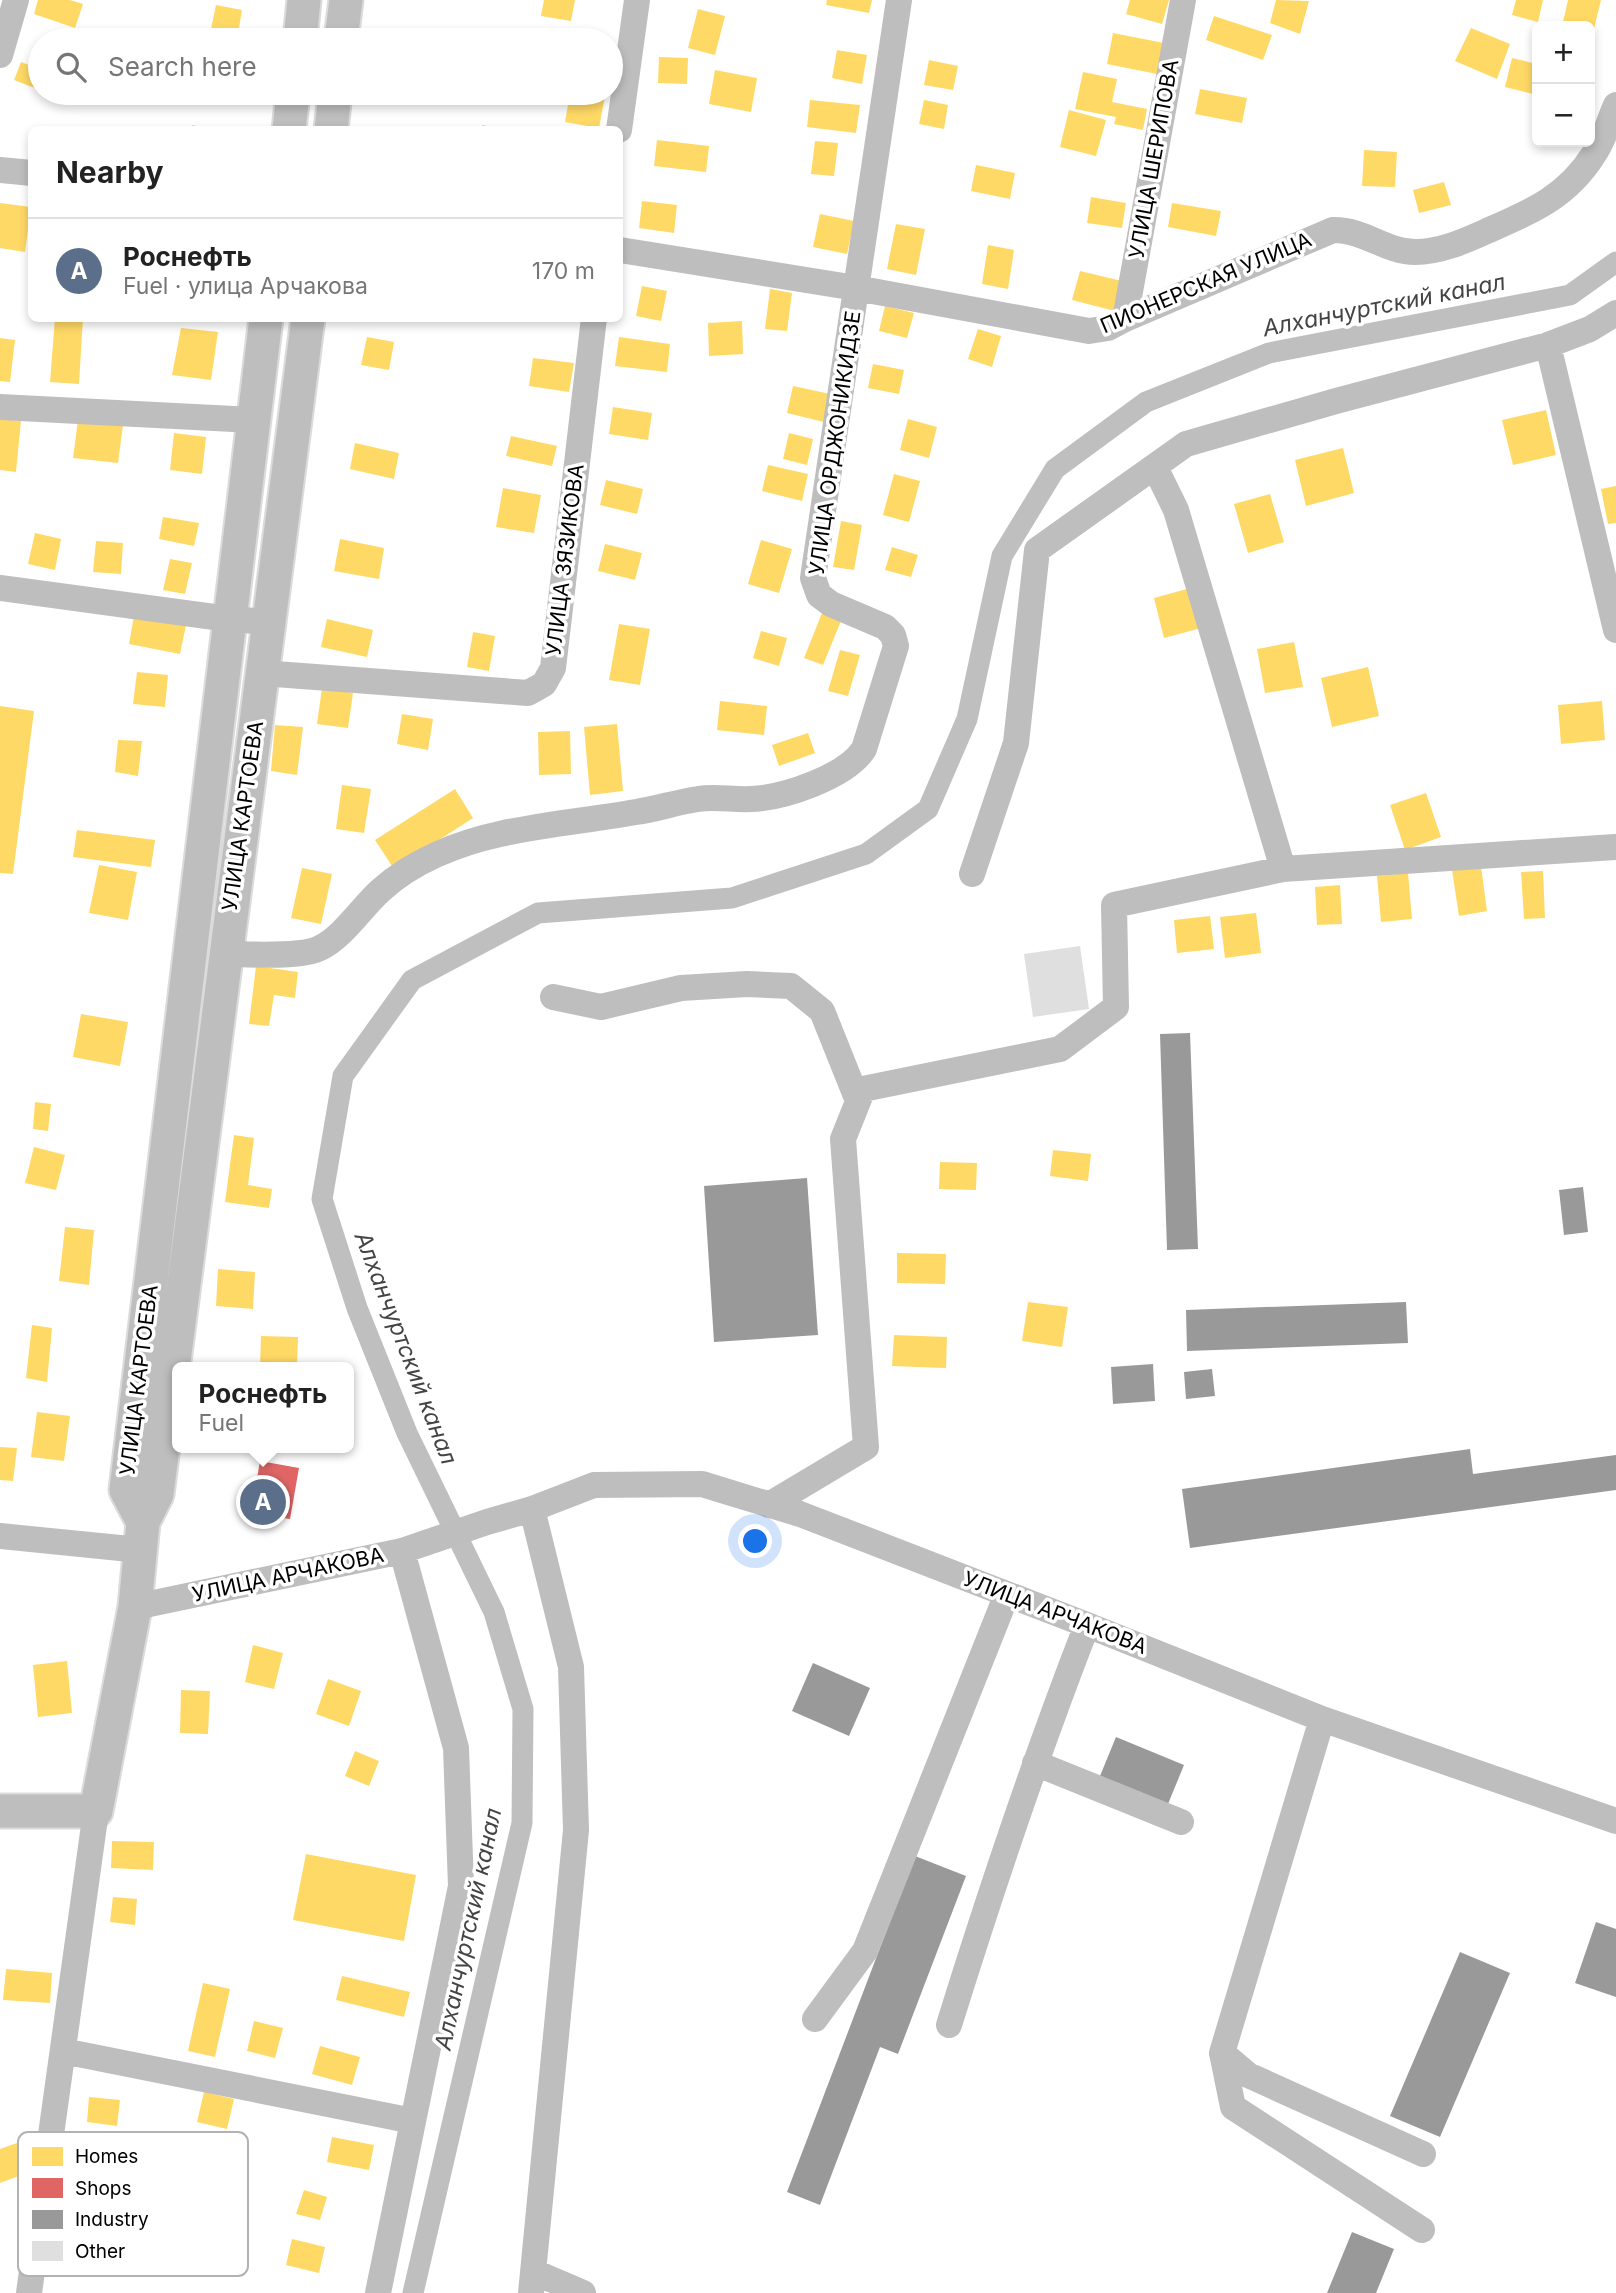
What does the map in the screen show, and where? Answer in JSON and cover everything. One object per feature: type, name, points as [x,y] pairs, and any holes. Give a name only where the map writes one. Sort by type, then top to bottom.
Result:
[{"type":"main road","points":[[301,28],[304,0]]},
{"type":"main road","points":[[342,28],[346,0]]},
{"type":"main road","points":[[289,126],[292,105]]},
{"type":"main road","points":[[331,126],[334,105]]},
{"type":"main road","name":"УЛИЦА КАРТОЕВА","points":[[142,1536],[126,1490],[265,322]]},
{"type":"main road","name":"УЛИЦА КАРТОЕВА","points":[[174,1362],[307,322]]},
{"type":"main road","name":"УЛИЦА КАРТОЕВА","points":[[142,1536],[157,1494],[172,1375]]},
{"type":"main road","points":[[0,1811],[96,1811],[135,1607],[142,1536]]},
{"type":"street","points":[[0,55],[16,0]]},
{"type":"street","points":[[623,101],[637,0]]},
{"type":"street","name":"УЛИЦА ОРДЖОНИКИДЗЕ","points":[[225,954],[304,953],[320,948],[333,939],[381,889],[413,867],[446,851],[498,834],[638,812],[701,799],[753,799],[798,789],[857,760],[864,750],[896,646],[893,635],[885,627],[831,604],[819,595],[813,578],[898,0]]},
{"type":"street","name":"УЛИЦА ШЕРИПОВА","points":[[1125,319],[1183,0]]},
{"type":"street","points":[[620,126],[622,105]]},
{"type":"street","name":"ПИОНЕРСКАЯ УЛИЦА","points":[[623,250],[856,288],[1089,331],[1108,328],[1333,230],[1347,229],[1392,248],[1414,252],[1436,250],[1538,209],[1570,184],[1595,153],[1616,105]]},
{"type":"street","points":[[0,170],[28,173]]},
{"type":"street","points":[[972,874],[1016,743],[1037,550],[1186,444],[1548,345],[1590,329],[1616,313]]},
{"type":"street","name":"УЛИЦА ЗЯЗИКОВА","points":[[262,673],[528,693],[544,684],[553,668],[594,322]]},
{"type":"street","points":[[1548,345],[1616,630]]},
{"type":"street","points":[[0,407],[253,421]]},
{"type":"street","points":[[1155,467],[1176,510],[1283,869]]},
{"type":"street","points":[[0,588],[269,622]]},
{"type":"street","points":[[769,1505],[866,1447],[843,1139],[863,1089],[1060,1049],[1116,1007],[1114,905],[1283,869],[1615,847]]},
{"type":"street","points":[[553,997],[601,1007],[681,988],[747,984],[791,986],[822,1011],[859,1101]]},
{"type":"street","name":"УЛИЦА АРЧАКОВА","points":[[135,1607],[402,1551],[532,1509],[594,1485],[702,1484],[800,1514],[1322,1719],[1616,1821]]},
{"type":"street","points":[[532,1509],[571,1667],[576,1830],[533,2282],[583,2293]]},
{"type":"street","points":[[0,1536],[142,1536]]},
{"type":"street","points":[[378,2293],[461,1886],[456,1748],[402,1551]]},
{"type":"street","points":[[816,2020],[865,1951],[1007,1594]]},
{"type":"street","points":[[949,2025],[994,1881],[1087,1625]]},
{"type":"street","points":[[1322,1719],[1222,2053],[1233,2107],[1422,2230]]},
{"type":"street","points":[[1035,1763],[1181,1822]]},
{"type":"street","points":[[52,2132],[96,1811]]},
{"type":"street","points":[[64,2052],[413,2120]]},
{"type":"street","points":[[1222,2053],[1248,2075],[1423,2154]]},
{"type":"building: Homes","points":[[38,0],[70,0],[83,4],[75,28],[34,14]]},
{"type":"building: Homes","points":[[544,0],[575,0],[571,21],[541,16]]},
{"type":"building: Homes","points":[[827,0],[872,0],[869,13],[826,5]]},
{"type":"building: Homes","points":[[1130,0],[1169,0],[1162,24],[1126,14]]},
{"type":"building: Homes","points":[[1276,0],[1309,1],[1300,34],[1270,23]]},
{"type":"building: Homes","points":[[1516,0],[1543,0],[1538,21],[1512,15]]},
{"type":"building: Homes","points":[[1568,0],[1601,0],[1595,25],[1595,21],[1563,21]]},
{"type":"building: Homes","points":[[216,5],[242,10],[239,28],[211,28]]},
{"type":"building: Homes","points":[[698,9],[725,16],[715,55],[688,48]]},
{"type":"building: Homes","points":[[1214,16],[1272,35],[1263,60],[1206,40]]},
{"type":"building: Homes","points":[[1471,28],[1510,44],[1497,79],[1455,61]]},
{"type":"building: Homes","points":[[1113,33],[1164,43],[1157,74],[1107,64]]},
{"type":"building: Homes","points":[[837,50],[867,55],[862,84],[832,78]]},
{"type":"building: Homes","points":[[659,57],[688,58],[687,84],[658,83]]},
{"type":"building: Homes","points":[[1512,58],[1532,63],[1532,94],[1505,87]]},
{"type":"building: Homes","points":[[929,60],[958,66],[953,90],[924,85]]},
{"type":"building: Homes","points":[[21,62],[28,65],[28,85],[14,80]]},
{"type":"building: Homes","points":[[715,70],[757,78],[751,112],[709,104]]},
{"type":"building: Homes","points":[[1083,72],[1117,79],[1112,102],[1147,109],[1143,130],[1114,124],[1116,117],[1075,109]]},
{"type":"building: Homes","points":[[1200,89],[1247,98],[1242,123],[1195,114]]},
{"type":"building: Homes","points":[[810,100],[860,105],[856,133],[807,127]]},
{"type":"building: Homes","points":[[924,100],[948,105],[944,129],[919,124]]},
{"type":"building: Homes","points":[[568,105],[603,105],[599,126],[565,122]]},
{"type":"building: Homes","points":[[1069,110],[1106,120],[1096,156],[1060,147]]},
{"type":"building: Homes","points":[[657,140],[709,146],[706,172],[654,166]]},
{"type":"building: Homes","points":[[815,141],[838,143],[834,176],[811,174]]},
{"type":"building: Homes","points":[[1364,150],[1397,152],[1395,187],[1362,186]]},
{"type":"building: Homes","points":[[976,165],[1015,173],[1010,199],[971,191]]},
{"type":"building: Homes","points":[[1444,182],[1451,205],[1419,213],[1413,190]]},
{"type":"building: Homes","points":[[1091,197],[1126,203],[1122,228],[1087,223]]},
{"type":"building: Homes","points":[[642,201],[677,205],[674,233],[639,228]]},
{"type":"building: Homes","points":[[0,203],[28,207],[25,252],[0,248]]},
{"type":"building: Homes","points":[[1172,203],[1221,211],[1216,236],[1168,227]]},
{"type":"building: Homes","points":[[820,214],[854,221],[847,254],[813,247]]},
{"type":"building: Homes","points":[[896,224],[925,229],[916,275],[887,269]]},
{"type":"building: Homes","points":[[988,245],[1014,250],[1008,289],[982,284]]},
{"type":"building: Homes","points":[[1080,271],[1122,281],[1115,311],[1072,300]]},
{"type":"building: Homes","points":[[642,286],[667,291],[661,321],[636,316]]},
{"type":"building: Homes","points":[[770,289],[792,293],[787,331],[765,329]]},
{"type":"building: Homes","points":[[885,306],[914,313],[907,338],[879,331]]},
{"type":"building: Homes","points":[[742,321],[743,354],[709,356],[708,323]]},
{"type":"building: Homes","points":[[55,322],[83,322],[79,384],[50,382]]},
{"type":"building: Homes","points":[[181,328],[218,332],[211,380],[172,375]]},
{"type":"building: Homes","points":[[978,329],[1001,336],[992,367],[968,359]]},
{"type":"building: Homes","points":[[367,337],[394,342],[389,370],[361,365]]},
{"type":"building: Homes","points":[[619,337],[670,344],[667,372],[615,366]]},
{"type":"building: Homes","points":[[0,338],[15,340],[10,382],[0,381]]},
{"type":"building: Homes","points":[[533,358],[574,363],[569,392],[529,386]]},
{"type":"building: Homes","points":[[873,364],[904,370],[899,394],[868,388]]},
{"type":"building: Homes","points":[[793,386],[835,395],[828,423],[787,413]]},
{"type":"building: Homes","points":[[613,407],[652,413],[648,440],[609,434]]},
{"type":"building: Homes","points":[[1546,410],[1556,455],[1513,465],[1502,420]]},
{"type":"building: Homes","points":[[0,419],[21,421],[16,472],[0,470]]},
{"type":"building: Homes","points":[[908,419],[937,427],[929,458],[900,450]]},
{"type":"building: Homes","points":[[78,420],[123,425],[118,463],[73,458]]},
{"type":"building: Homes","points":[[174,433],[206,437],[202,474],[170,470]]},
{"type":"building: Homes","points":[[789,433],[813,439],[807,465],[783,459]]},
{"type":"building: Homes","points":[[511,436],[557,446],[552,466],[506,456]]},
{"type":"building: Homes","points":[[355,443],[399,453],[394,479],[350,469]]},
{"type":"building: Homes","points":[[1343,448],[1354,493],[1306,506],[1295,460]]},
{"type":"building: Homes","points":[[768,465],[808,474],[802,501],[762,491]]},
{"type":"building: Homes","points":[[894,474],[920,481],[909,522],[883,515]]},
{"type":"building: Homes","points":[[606,480],[643,489],[637,514],[600,505]]},
{"type":"building: Homes","points":[[1616,486],[1616,523],[1608,524],[1601,489]]},
{"type":"building: Homes","points":[[503,488],[541,495],[534,533],[496,527]]},
{"type":"building: Homes","points":[[1270,494],[1284,542],[1248,553],[1234,504]]},
{"type":"building: Homes","points":[[163,517],[199,523],[194,546],[159,539]]},
{"type":"building: Homes","points":[[841,521],[862,525],[854,570],[833,567]]},
{"type":"building: Homes","points":[[35,533],[61,539],[55,570],[28,564]]},
{"type":"building: Homes","points":[[340,539],[384,548],[379,579],[334,571]]},
{"type":"building: Homes","points":[[761,540],[792,549],[779,593],[748,584]]},
{"type":"building: Homes","points":[[96,541],[123,543],[121,574],[93,572]]},
{"type":"building: Homes","points":[[605,544],[642,553],[635,580],[598,571]]},
{"type":"building: Homes","points":[[892,547],[918,555],[911,577],[885,570]]},
{"type":"building: Homes","points":[[170,559],[192,563],[185,594],[163,590]]},
{"type":"building: Homes","points":[[1194,587],[1205,627],[1164,638],[1154,598]]},
{"type":"building: Homes","points":[[822,613],[841,621],[823,665],[804,658]]},
{"type":"building: Homes","points":[[134,616],[186,625],[180,654],[129,644]]},
{"type":"building: Homes","points":[[327,619],[373,630],[367,657],[321,647]]},
{"type":"building: Homes","points":[[619,624],[650,629],[640,685],[609,680]]},
{"type":"building: Homes","points":[[761,631],[787,638],[779,666],[753,658]]},
{"type":"building: Homes","points":[[473,632],[495,636],[489,671],[467,667]]},
{"type":"building: Homes","points":[[1294,642],[1303,687],[1265,693],[1257,649]]},
{"type":"building: Homes","points":[[840,650],[860,655],[848,696],[828,691]]},
{"type":"building: Homes","points":[[1368,667],[1379,716],[1332,727],[1321,678]]},
{"type":"building: Homes","points":[[137,672],[168,675],[165,707],[133,704]]},
{"type":"building: Homes","points":[[322,688],[353,693],[348,728],[317,724]]},
{"type":"building: Homes","points":[[720,701],[767,706],[764,735],[717,730]]},
{"type":"building: Homes","points":[[1602,701],[1605,740],[1561,744],[1558,705]]},
{"type":"building: Homes","points":[[0,706],[34,711],[13,874],[0,873]]},
{"type":"building: Homes","points":[[402,714],[433,719],[428,750],[397,744]]},
{"type":"building: Homes","points":[[617,724],[623,791],[590,795],[584,727]]},
{"type":"building: Homes","points":[[275,725],[303,727],[297,775],[271,771]]},
{"type":"building: Homes","points":[[570,731],[571,774],[539,775],[538,732]]},
{"type":"building: Homes","points":[[808,733],[815,753],[779,766],[772,745]]},
{"type":"building: Homes","points":[[118,740],[142,741],[138,776],[115,772]]},
{"type":"building: Homes","points":[[342,785],[371,789],[364,833],[336,829]]},
{"type":"building: Homes","points":[[455,789],[473,818],[394,869],[375,840]]},
{"type":"building: Homes","points":[[1426,793],[1441,837],[1405,850],[1390,805]]},
{"type":"building: Homes","points":[[77,830],[155,840],[151,867],[73,857]]},
{"type":"building: Homes","points":[[99,865],[137,872],[128,920],[89,913]]},
{"type":"building: Homes","points":[[1481,866],[1487,911],[1459,916],[1452,870]]},
{"type":"building: Homes","points":[[302,868],[332,874],[321,924],[291,918]]},
{"type":"building: Homes","points":[[1543,871],[1545,918],[1524,919],[1521,872]]},
{"type":"building: Homes","points":[[1408,873],[1412,919],[1381,922],[1377,876]]},
{"type":"building: Homes","points":[[1340,885],[1342,924],[1317,925],[1315,887]]},
{"type":"building: Homes","points":[[1256,913],[1261,953],[1225,958],[1220,917]]},
{"type":"building: Homes","points":[[1210,916],[1214,949],[1177,953],[1174,920]]},
{"type":"building: Homes","points":[[256,966],[298,972],[295,998],[274,995],[269,1026],[249,1024]]},
{"type":"building: Homes","points":[[81,1014],[128,1022],[120,1066],[73,1057]]},
{"type":"building: Homes","points":[[35,1102],[51,1104],[48,1131],[33,1129]]},
{"type":"building: Homes","points":[[234,1135],[254,1138],[248,1185],[272,1189],[269,1208],[225,1202]]},
{"type":"building: Homes","points":[[34,1147],[65,1155],[56,1190],[25,1183]]},
{"type":"building: Homes","points":[[1053,1150],[1091,1154],[1088,1181],[1050,1176]]},
{"type":"building: Homes","points":[[940,1162],[977,1163],[976,1190],[939,1189]]},
{"type":"building: Homes","points":[[65,1227],[94,1230],[89,1285],[59,1281]]},
{"type":"building: Homes","points":[[897,1253],[946,1254],[945,1284],[897,1283]]},
{"type":"building: Homes","points":[[218,1269],[255,1272],[253,1309],[216,1306]]},
{"type":"building: Homes","points":[[1028,1302],[1068,1307],[1062,1347],[1022,1341]]},
{"type":"building: Homes","points":[[32,1325],[52,1328],[47,1382],[26,1378]]},
{"type":"building: Homes","points":[[894,1335],[947,1337],[946,1368],[892,1366]]},
{"type":"building: Homes","points":[[261,1336],[298,1337],[297,1362],[260,1362]]},
{"type":"building: Homes","points":[[37,1412],[70,1416],[64,1461],[31,1457]]},
{"type":"building: Homes","points":[[0,1447],[17,1448],[13,1481],[0,1480]]},
{"type":"building: Homes","points":[[253,1645],[283,1653],[274,1689],[245,1682]]},
{"type":"building: Homes","points":[[67,1661],[72,1713],[38,1717],[33,1665]]},
{"type":"building: Homes","points":[[328,1679],[361,1691],[349,1726],[316,1714]]},
{"type":"building: Homes","points":[[181,1690],[210,1691],[208,1734],[180,1733]]},
{"type":"building: Homes","points":[[355,1751],[379,1761],[369,1786],[345,1776]]},
{"type":"building: Homes","points":[[112,1841],[154,1842],[153,1870],[111,1868]]},
{"type":"building: Homes","points":[[306,1854],[416,1875],[404,1941],[293,1920]]},
{"type":"building: Homes","points":[[113,1897],[137,1899],[135,1925],[110,1922]]},
{"type":"building: Homes","points":[[6,1969],[52,1973],[50,2003],[3,2000]]},
{"type":"building: Homes","points":[[342,1976],[410,1992],[404,2017],[336,2000]]},
{"type":"building: Homes","points":[[203,1983],[230,1989],[215,2057],[188,2051]]},
{"type":"building: Homes","points":[[254,2021],[283,2028],[275,2058],[247,2051]]},
{"type":"building: Homes","points":[[320,2046],[360,2057],[352,2085],[312,2074]]},
{"type":"building: Homes","points":[[204,2092],[234,2099],[227,2129],[197,2122]]},
{"type":"building: Homes","points":[[89,2097],[120,2100],[117,2126],[87,2122]]},
{"type":"building: Homes","points":[[332,2137],[374,2145],[369,2170],[327,2162]]},
{"type":"building: Homes","points":[[17,2143],[18,2146],[18,2176],[0,2183],[0,2149]]},
{"type":"building: Homes","points":[[304,2190],[327,2197],[320,2220],[296,2214]]},
{"type":"building: Homes","points":[[292,2239],[325,2247],[319,2273],[286,2265]]},
{"type":"building: Shops","points":[[260,1461],[299,1468],[290,1519],[251,1513]]},
{"type":"building: Industry","points":[[1190,1033],[1198,1249],[1167,1250],[1160,1034]]},
{"type":"building: Industry","points":[[807,1178],[818,1335],[714,1342],[704,1186]]},
{"type":"building: Industry","points":[[1583,1187],[1588,1232],[1564,1235],[1559,1190]]},
{"type":"building: Industry","points":[[1406,1302],[1408,1343],[1187,1351],[1186,1310]]},
{"type":"building: Industry","points":[[1153,1364],[1155,1401],[1113,1404],[1111,1367]]},
{"type":"building: Industry","points":[[1212,1369],[1215,1396],[1186,1399],[1184,1372]]},
{"type":"building: Industry","points":[[1470,1449],[1473,1474],[1616,1455],[1616,1490],[1190,1548],[1182,1489]]},
{"type":"building: Industry","points":[[813,1663],[870,1688],[849,1736],[792,1711]]},
{"type":"building: Industry","points":[[1116,1737],[1184,1765],[1168,1804],[1100,1776]]},
{"type":"building: Industry","points":[[915,1856],[966,1876],[898,2054],[880,2047],[820,2205],[787,2192]]},
{"type":"building: Industry","points":[[1596,1922],[1616,1929],[1616,1997],[1575,1983]]},
{"type":"building: Industry","points":[[1460,1952],[1510,1973],[1440,2137],[1390,2116]]},
{"type":"building: Industry","points":[[1352,2232],[1394,2249],[1376,2293],[1327,2293]]},
{"type":"building: Other","points":[[1080,946],[1089,1009],[1033,1017],[1024,954]]},
{"type":"waterway","name":"Алханчуртский канал","points":[[413,2293],[522,1823],[523,1709],[494,1612],[407,1433],[357,1308],[322,1199],[343,1076],[412,980],[538,913],[732,898],[866,854],[928,809],[967,719],[1002,556],[1055,469],[1146,402],[1269,353],[1570,295],[1616,262]]},
{"type":"place","name":"Роснефть","points":[[263,1502]]}]
